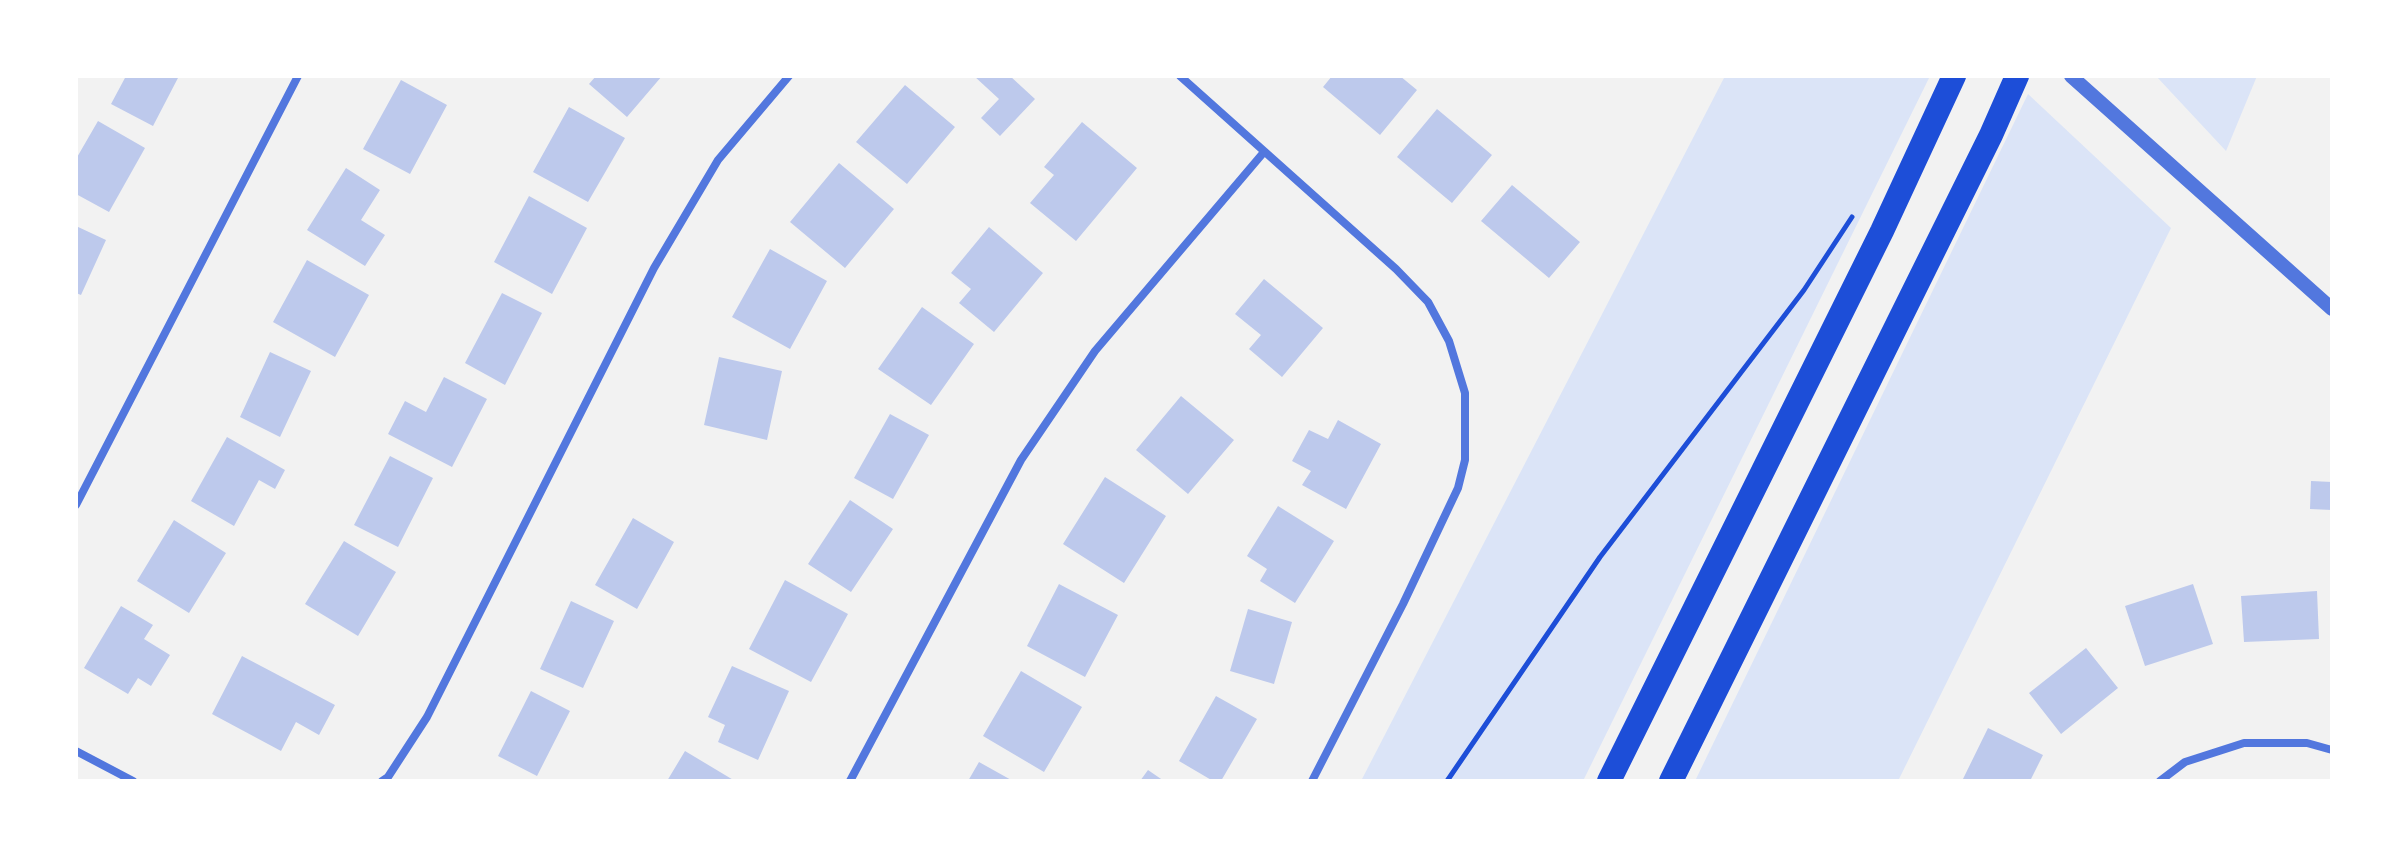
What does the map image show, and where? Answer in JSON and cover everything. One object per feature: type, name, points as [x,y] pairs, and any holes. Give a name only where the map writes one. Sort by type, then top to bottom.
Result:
[{"type":"highway","points":[[1609,781],[1875,245],[1954,76]]},
{"type":"highway","points":[[1671,781],[1991,135],[2017,76]]},
{"type":"street","points":[[76,505],[298,76]]},
{"type":"street","points":[[382,781],[388,777],[427,717],[689,205],[718,160],[789,76]]},
{"type":"street","points":[[1180,76],[1396,269],[1428,302],[1449,341],[1465,393],[1465,460],[1458,488],[1403,604],[1312,781]]},
{"type":"street","points":[[2071,76],[2332,309]]},
{"type":"street","points":[[850,781],[1021,460],[1095,351],[1264,152]]},
{"type":"street","points":[[2160,781],[2185,762],[2244,743],[2307,743],[2332,750]]},
{"type":"street","points":[[76,751],[133,781]]},
{"type":"path","points":[[1447,781],[1600,557],[1804,290],[1859,207]]},
{"type":"shaded area","points":[[1725,76],[1930,76],[1583,781],[1361,781]]},
{"type":"shaded area","points":[[2156,76],[2257,76],[2226,151]]},
{"type":"shaded area","points":[[2028,94],[2171,228],[1898,781],[1695,781]]},
{"type":"building","points":[[126,76],[179,76],[153,126],[111,104]]},
{"type":"building","points":[[596,76],[662,76],[627,117],[589,84]]},
{"type":"building","points":[[974,76],[1010,76],[1035,99],[1000,136],[981,118],[999,99]]},
{"type":"building","points":[[1332,76],[1400,76],[1417,90],[1380,135],[1323,87]]},
{"type":"building","points":[[401,80],[447,105],[410,174],[363,149]]},
{"type":"building","points":[[905,85],[955,127],[907,184],[856,142]]},
{"type":"building","points":[[569,107],[625,138],[588,202],[533,172]]},
{"type":"building","points":[[1437,109],[1492,155],[1452,203],[1397,157]]},
{"type":"building","points":[[98,121],[145,148],[109,212],[76,194],[76,159]]},
{"type":"building","points":[[1082,122],[1137,168],[1076,241],[1030,203],[1054,175],[1044,167]]},
{"type":"building","points":[[839,163],[894,209],[845,268],[790,222]]},
{"type":"building","points":[[346,168],[380,190],[361,220],[385,235],[365,266],[307,230]]},
{"type":"building","points":[[1512,185],[1580,242],[1549,278],[1481,221]]},
{"type":"building","points":[[529,196],[587,228],[552,294],[494,262]]},
{"type":"building","points":[[76,226],[106,240],[81,295],[76,293]]},
{"type":"building","points":[[989,227],[1043,273],[994,332],[959,303],[971,289],[951,273]]},
{"type":"building","points":[[770,249],[827,281],[790,349],[732,317]]},
{"type":"building","points":[[307,260],[369,295],[335,357],[273,322]]},
{"type":"building","points":[[1264,279],[1323,328],[1282,377],[1249,349],[1261,335],[1235,314]]},
{"type":"building","points":[[502,293],[542,313],[505,385],[465,363]]},
{"type":"building","points":[[922,307],[974,344],[931,405],[878,369]]},
{"type":"building","points":[[270,352],[311,371],[280,437],[240,417]]},
{"type":"building","points":[[719,357],[782,371],[767,440],[704,425]]},
{"type":"building","points":[[444,377],[487,399],[452,467],[388,434],[405,401],[426,412]]},
{"type":"building","points":[[1181,396],[1234,440],[1188,494],[1136,450]]},
{"type":"building","points":[[890,414],[929,435],[893,499],[854,478]]},
{"type":"building","points":[[1338,420],[1381,444],[1346,509],[1302,485],[1311,471],[1292,461],[1309,430],[1328,439]]},
{"type":"building","points":[[227,437],[285,470],[275,489],[259,480],[234,526],[191,501]]},
{"type":"building","points":[[390,456],[433,478],[398,547],[354,525]]},
{"type":"building","points":[[1105,477],[1166,516],[1124,583],[1063,544]]},
{"type":"building","points":[[2311,481],[2332,482],[2332,510],[2310,509]]},
{"type":"building","points":[[850,500],[893,529],[851,592],[808,564]]},
{"type":"building","points":[[1278,506],[1334,541],[1295,603],[1260,581],[1267,569],[1247,556]]},
{"type":"building","points":[[633,518],[674,542],[637,609],[595,585]]},
{"type":"building","points":[[174,520],[226,553],[189,613],[137,581]]},
{"type":"building","points":[[344,541],[396,572],[358,636],[305,604]]},
{"type":"building","points":[[785,580],[848,614],[811,682],[749,649]]},
{"type":"building","points":[[1059,584],[1118,615],[1085,677],[1027,646]]},
{"type":"building","points":[[2193,584],[2213,644],[2145,666],[2125,606]]},
{"type":"building","points":[[2317,591],[2319,639],[2244,642],[2241,596]]},
{"type":"building","points":[[571,601],[614,621],[583,688],[540,669]]},
{"type":"building","points":[[121,606],[153,625],[144,639],[170,655],[151,686],[138,678],[128,694],[84,668]]},
{"type":"building","points":[[1248,609],[1292,622],[1274,684],[1230,671]]},
{"type":"building","points":[[2086,648],[2118,688],[2061,734],[2029,693]]},
{"type":"building","points":[[242,656],[335,705],[319,735],[296,722],[281,751],[212,714]]},
{"type":"building","points":[[732,666],[789,691],[758,760],[718,742],[725,725],[708,717]]},
{"type":"building","points":[[1021,671],[1082,707],[1044,772],[983,736]]},
{"type":"building","points":[[531,691],[570,711],[537,776],[498,756]]},
{"type":"building","points":[[1216,696],[1257,719],[1221,781],[1213,781],[1179,761]]},
{"type":"building","points":[[1988,728],[2043,755],[2030,781],[1962,781]]},
{"type":"building","points":[[685,751],[735,781],[667,781]]},
{"type":"building","points":[[979,762],[1013,781],[968,781]]},
{"type":"building","points":[[1148,770],[1164,781],[1140,781]]}]
